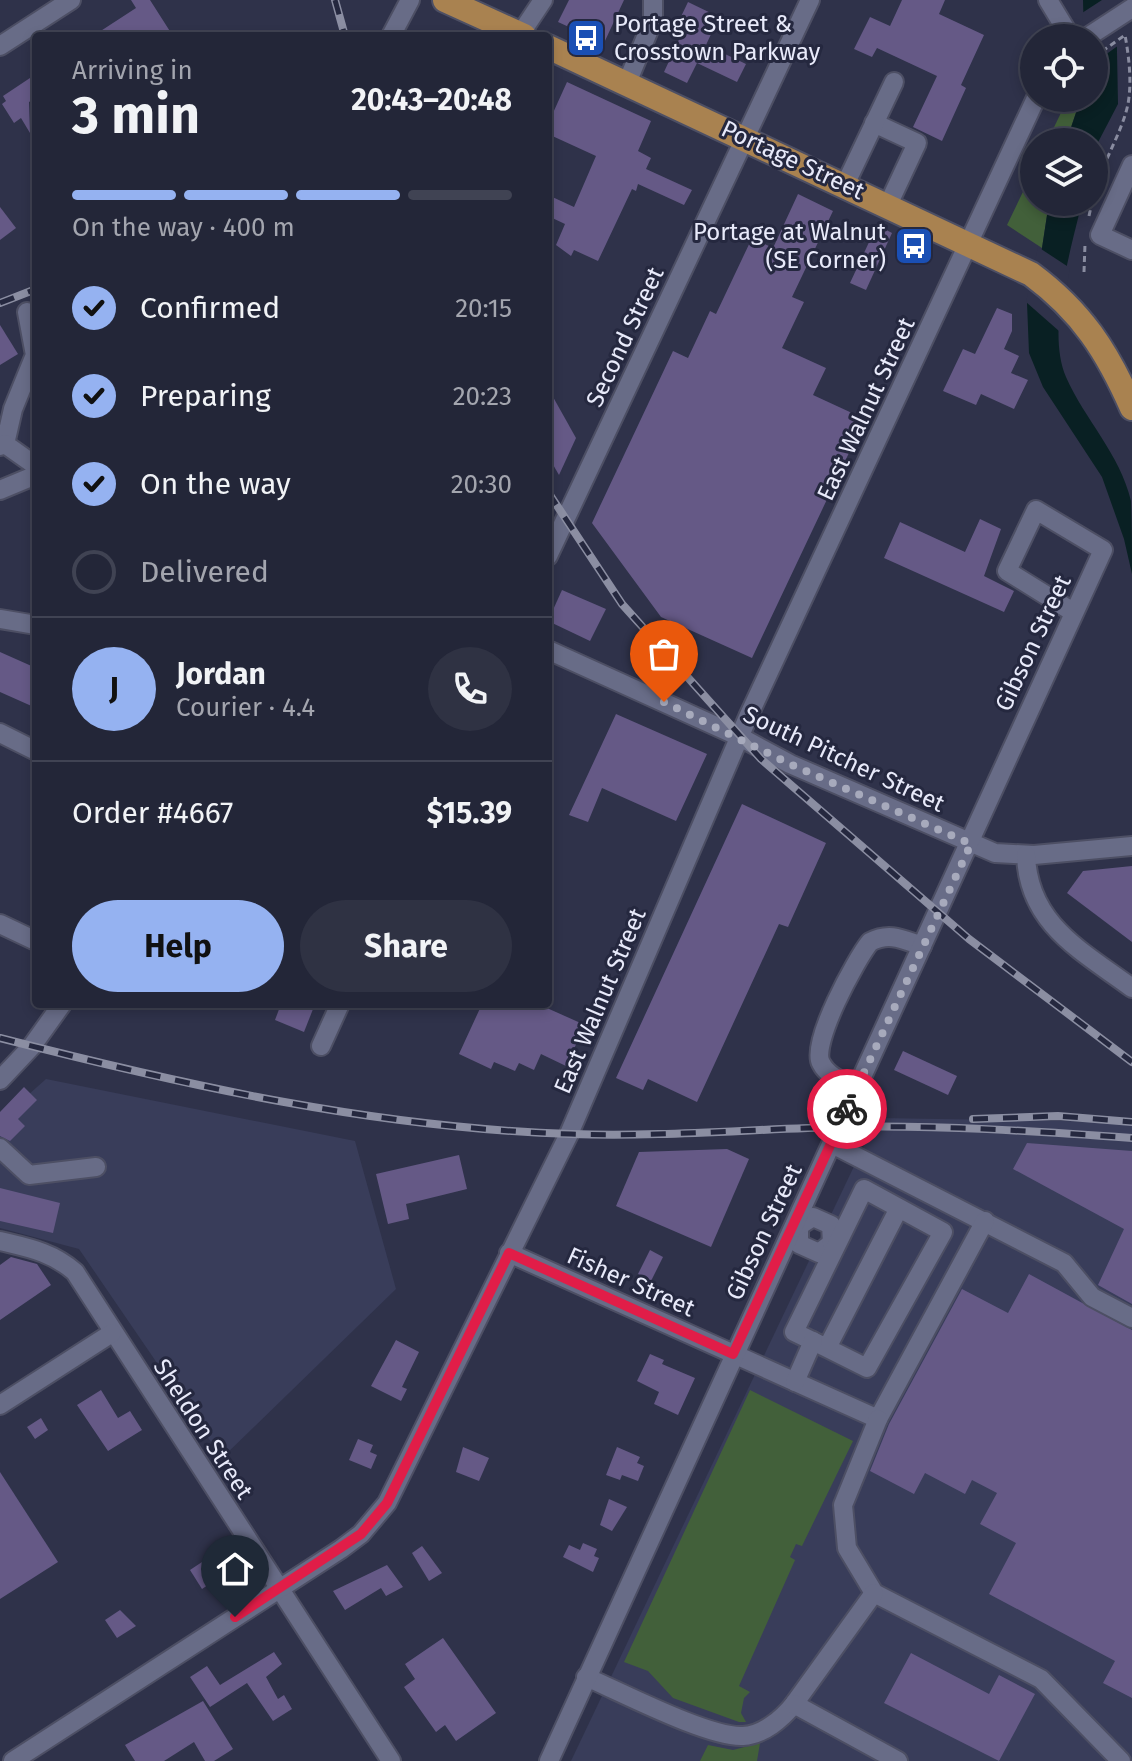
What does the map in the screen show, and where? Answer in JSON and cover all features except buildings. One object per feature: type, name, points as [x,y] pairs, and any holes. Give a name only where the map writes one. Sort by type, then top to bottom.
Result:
[{"type":"main road","points":[[445,0],[514,32]]},
{"type":"main road","name":"Portage Street","points":[[552,49],[1031,274],[1065,299],[1124,370],[1132,408]]},
{"type":"street","points":[[0,46],[71,0]]},
{"type":"street","points":[[393,32],[410,0]]},
{"type":"street","points":[[523,32],[543,0]]},
{"type":"street","points":[[627,83],[653,20],[653,0]]},
{"type":"street","name":"Second Street","points":[[552,548],[810,0]]},
{"type":"street","points":[[1048,0],[1063,24]]},
{"type":"street","points":[[845,185],[894,82]]},
{"type":"street","name":"East Walnut Street","points":[[13,1761],[361,1534],[387,1503],[569,1133],[740,737],[1030,112]]},
{"type":"street","points":[[874,123],[917,143],[888,205]]},
{"type":"street","points":[[1132,165],[1100,235],[1132,250]]},
{"type":"street","points":[[27,312],[32,339]]},
{"type":"street","points":[[32,362],[2,445],[32,464]]},
{"type":"street","points":[[0,490],[32,477]]},
{"type":"street","name":"Gibson Street","points":[[549,1761],[1103,550],[1036,510],[1007,571],[1073,612]]},
{"type":"street","points":[[0,619],[32,624]]},
{"type":"street","name":"South Pitcher Street","points":[[552,652],[740,737],[790,764],[971,844],[1005,855],[1132,846]]},
{"type":"street","points":[[0,733],[32,749]]},
{"type":"street","points":[[1026,855],[1027,883],[1050,922],[1076,949],[1132,988]]},
{"type":"street","points":[[0,924],[32,939]]},
{"type":"street","points":[[857,1089],[831,1076],[820,1063],[819,1041],[870,942],[882,935],[922,946]]},
{"type":"street","points":[[0,1080],[32,1046],[59,1008]]},
{"type":"street","points":[[321,1046],[338,1008]]},
{"type":"street","points":[[832,1144],[1064,1263],[1092,1297],[1132,1318]]},
{"type":"street","points":[[0,1148],[29,1175],[96,1167]]},
{"type":"street","points":[[864,1189],[943,1232],[867,1368],[794,1332],[835,1244],[864,1189]]},
{"type":"street","points":[[795,1382],[899,1208]]},
{"type":"street","points":[[796,1225],[813,1217],[827,1223],[831,1225],[835,1244]]},
{"type":"street","points":[[985,1221],[872,1416],[843,1505],[847,1548],[874,1593],[1041,1679],[1121,1761]]},
{"type":"street","name":"Sheldon Street","points":[[0,1241],[59,1258],[75,1272],[391,1761]]},
{"type":"street","name":"Fisher Street","points":[[509,1253],[872,1416]]},
{"type":"street","points":[[0,1405],[112,1333]]},
{"type":"street","points":[[586,1677],[729,1735],[756,1733],[782,1719],[874,1593]]},
{"type":"street","points":[[794,1704],[898,1761]]},
{"type":"path","points":[[1108,40],[1125,20]]},
{"type":"path","points":[[1108,149],[1128,104],[1129,59],[1125,20]]},
{"type":"shaded area","points":[[1083,0],[1116,0],[1118,104],[1105,128],[1071,128],[1076,112],[1108,112],[1108,24],[1084,24]]},
{"type":"shaded area","points":[[1047,216],[1079,216],[1062,290],[1060,358],[1074,393],[1111,452],[1126,484],[1131,501],[1132,574],[1124,539],[1102,477],[1043,387],[1029,353],[1027,303]]},
{"type":"shaded area","points":[[46,1079],[355,1141],[396,1289],[222,1458],[79,1249],[0,1228],[0,1120]]},
{"type":"shaded area","points":[[877,1118],[1132,1122],[1132,1761],[571,1761]]},
{"type":"green space","points":[[1061,112],[1076,112],[1071,128],[1054,128]]},
{"type":"green space","points":[[1020,198],[1020,216],[1047,216],[1042,248],[1007,225]]},
{"type":"green space","points":[[750,1390],[853,1441],[802,1546],[796,1544],[790,1557],[795,1560],[739,1686],[750,1692],[744,1698],[741,1713],[746,1722],[739,1722],[673,1698],[648,1671],[624,1662]]},
{"type":"green space","points":[[760,1743],[757,1761],[700,1761],[708,1745],[733,1750]]},
{"type":"pier","points":[[1102,0],[1117,0],[1119,45],[1108,53],[1108,24],[1082,24],[1082,13]]},
{"type":"pier","points":[[1038,247],[1070,268],[1059,331],[1026,302]]},
{"type":"railway","points":[[335,0],[344,32]]},
{"type":"railway","points":[[0,303],[32,291]]},
{"type":"railway","points":[[552,498],[622,604],[761,759],[969,939],[1132,1062]]},
{"type":"railway","points":[[0,1038],[283,1102],[354,1114],[498,1130],[639,1134],[915,1127],[1132,1138]]},
{"type":"railway","points":[[973,1119],[1058,1116],[1132,1122]]},
{"type":"way so far","points":[[664,702],[790,764],[971,844],[847,1109]]},
{"type":"place","name":"Portage Street & Crosstown Parkway","points":[[586,38]]},
{"type":"place","name":"Portage at Walnut (SE Corner)","points":[[914,246]]},
{"type":"route","points":[[235,1617],[341,1549],[376,1518],[398,1485],[509,1253],[733,1354],[847,1109]]}]
